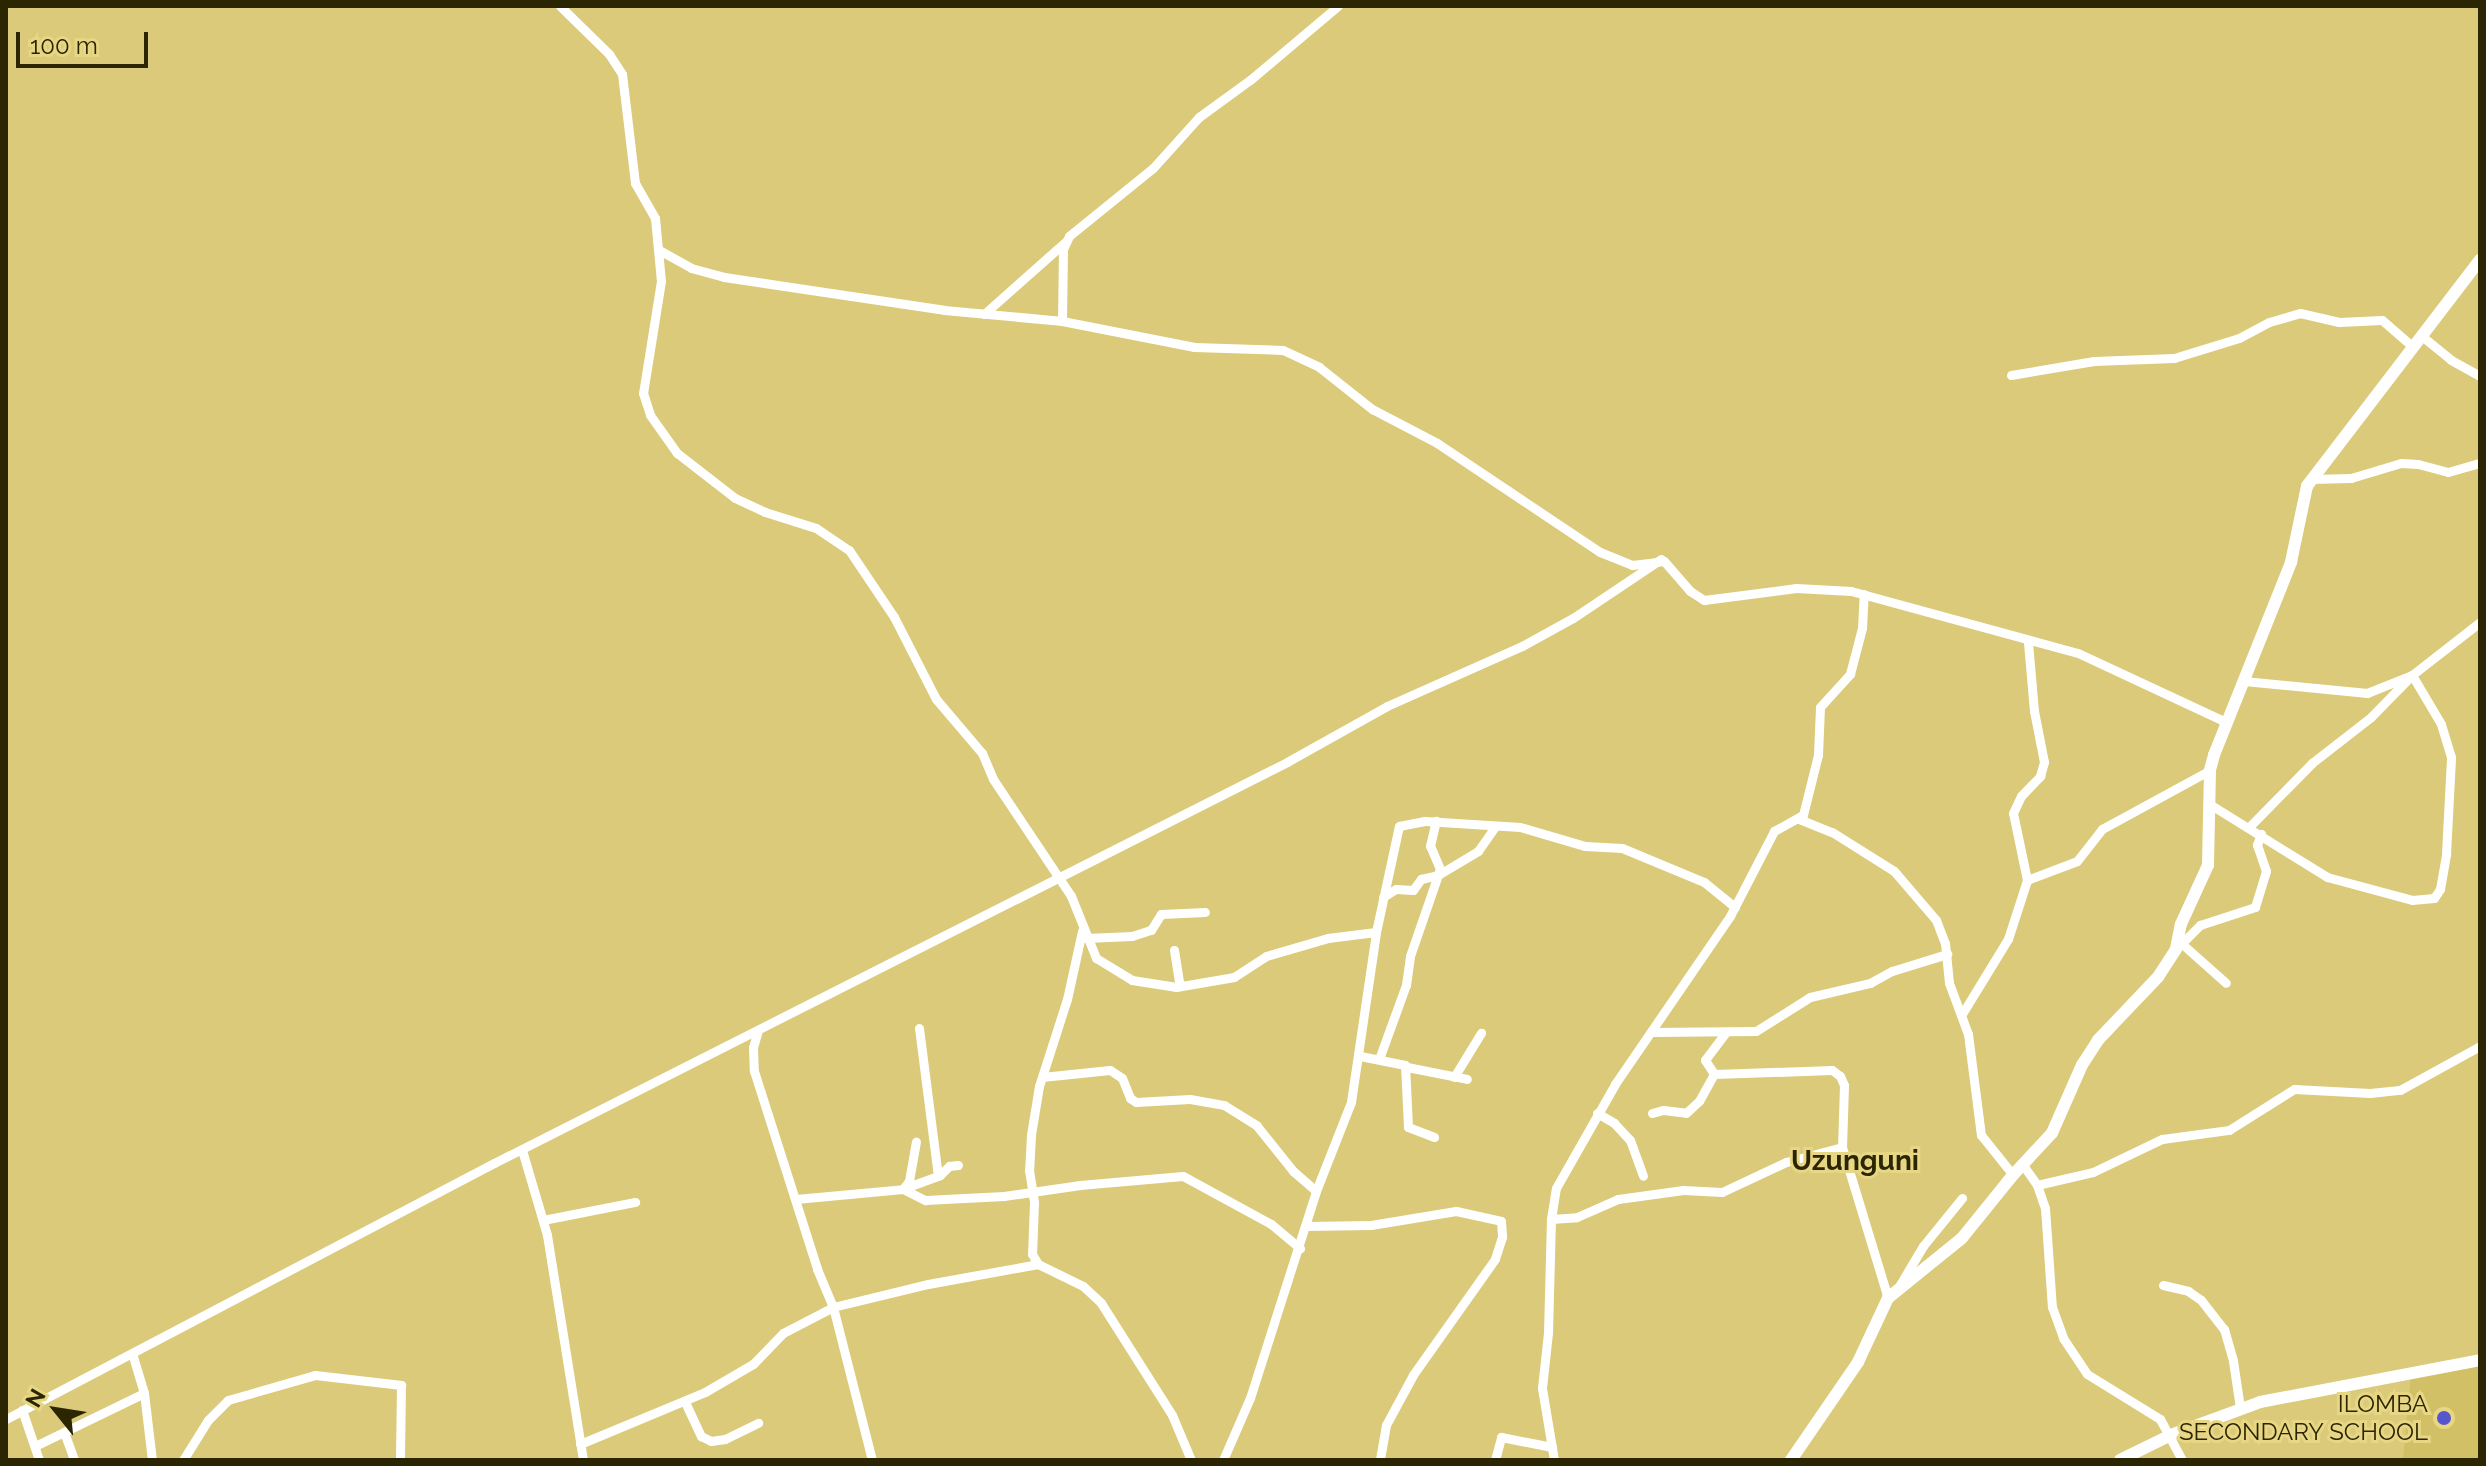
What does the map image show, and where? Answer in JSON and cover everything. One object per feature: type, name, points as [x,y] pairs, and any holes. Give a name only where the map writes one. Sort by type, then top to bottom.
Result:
[{"type":"street","points":[[560,6],[609,54],[622,74],[634,177],[653,212],[659,250],[661,281],[643,393],[654,423],[682,457],[735,498],[765,512],[816,528],[849,550],[894,617],[936,699],[982,753],[993,779],[1074,903],[1096,958],[1117,974],[1154,986],[1180,986],[1234,977],[1266,956],[1328,938],[1376,932]]},
{"type":"street","points":[[984,314],[1097,210],[1153,168],[1192,123],[1250,80],[1338,6]]},
{"type":"street","points":[[1062,321],[1065,241]]},
{"type":"street","points":[[659,250],[691,268],[724,277],[984,314],[1062,321],[1194,347],[1271,348],[1294,354],[1319,367],[1372,409],[1437,443],[1600,552],[1632,565],[1661,559]]},
{"type":"street","points":[[2178,946],[2181,924],[2208,865],[2210,770],[2226,722],[2291,562],[2302,500],[2311,479],[2480,260]]},
{"type":"street","points":[[2011,375],[2094,361],[2174,358],[2239,338],[2269,322],[2300,313],[2339,322],[2382,320],[2413,347]]},
{"type":"street","points":[[2423,337],[2451,360],[2480,376]]},
{"type":"street","points":[[2311,479],[2340,480],[2401,463],[2448,472],[2480,463]]},
{"type":"street","points":[[6,1419],[522,1150],[1287,762],[1397,701],[1522,646],[1573,618],[1661,559]]},
{"type":"street","points":[[1661,559],[1690,591],[1704,600],[1811,587],[1864,594],[1971,622],[2028,642],[2078,653],[2226,722]]},
{"type":"street","points":[[1554,1460],[1542,1388],[1548,1333],[1551,1219],[1556,1188],[1597,1113],[1735,907],[1774,831],[1799,819],[1805,811],[1816,763],[1820,707],[1850,674],[1862,628],[1864,594]]},
{"type":"street","points":[[2249,827],[2312,763],[2371,717],[2412,675],[2480,622]]},
{"type":"street","points":[[1962,1014],[2008,939],[2027,880],[2013,813],[2021,796],[2040,776],[2044,762],[2033,702],[2028,642]]},
{"type":"street","points":[[2244,681],[2367,693],[2412,675]]},
{"type":"street","points":[[2211,805],[2327,877],[2412,900],[2434,898],[2440,889],[2446,854],[2451,757],[2441,724],[2412,675]]},
{"type":"street","points":[[2027,880],[2077,861],[2102,829],[2210,770]]},
{"type":"street","points":[[1799,819],[1832,832],[1894,871],[1936,920],[1947,954],[1949,983],[1968,1034],[1981,1135],[2037,1185],[2045,1208],[2052,1307],[2063,1338],[2087,1374],[2160,1419],[2182,1460]]},
{"type":"street","points":[[1223,1460],[1244,1413],[1316,1191],[1345,1121],[1360,1056],[1376,932],[1399,826],[1414,821],[1436,821],[1520,827],[1585,846],[1631,850],[1704,882],[1735,907]]},
{"type":"street","points":[[1379,1059],[1406,985],[1410,956],[1438,875],[1439,866],[1430,846],[1436,821]]},
{"type":"street","points":[[1383,897],[1396,889],[1413,890],[1421,879],[1438,875],[1482,848],[1495,827]]},
{"type":"street","points":[[1791,1460],[1858,1362],[1888,1298],[1962,1238],[2057,1125],[2082,1065],[2098,1040],[2158,977],[2178,946],[2200,925],[2255,907],[2266,871],[2257,845],[2261,834]]},
{"type":"street","points":[[1084,934],[1132,936],[1151,930],[1161,914],[1205,912]]},
{"type":"street","points":[[1084,934],[1042,1077],[1029,1155],[1034,1192],[1032,1254],[1038,1264],[1083,1286],[1101,1303],[1172,1415],[1191,1460]]},
{"type":"street","points":[[2178,946],[2226,983]]},
{"type":"street","points":[[1174,950],[1180,986]]},
{"type":"street","points":[[1653,1032],[1756,1031],[1810,997],[1870,983],[1892,971],[1947,954]]},
{"type":"street","points":[[919,1028],[938,1176]]},
{"type":"street","points":[[758,1030],[753,1047],[754,1071],[817,1269],[833,1307],[872,1460]]},
{"type":"street","points":[[1714,1074],[1705,1060],[1726,1032]]},
{"type":"street","points":[[1454,1077],[1481,1033]]},
{"type":"street","points":[[2037,1185],[2093,1172],[2162,1139],[2229,1130],[2294,1089],[2370,1093],[2400,1090],[2480,1046]]},
{"type":"street","points":[[1360,1056],[1467,1079]]},
{"type":"street","points":[[1407,1067],[1408,1127],[1434,1137]]},
{"type":"street","points":[[1042,1077],[1110,1070],[1118,1073],[1130,1098],[1136,1102],[1190,1099],[1224,1105],[1257,1126],[1293,1171],[1316,1191]]},
{"type":"street","points":[[1714,1074],[1837,1073],[1844,1085],[1842,1147],[1888,1298]]},
{"type":"street","points":[[1652,1113],[1663,1110],[1686,1113],[1699,1101],[1714,1074]]},
{"type":"street","points":[[1597,1113],[1614,1123],[1630,1140],[1643,1176]]},
{"type":"street","points":[[904,1188],[916,1142]]},
{"type":"street","points":[[1551,1219],[1577,1217],[1618,1199],[1683,1190],[1722,1192],[1786,1162],[1842,1147]]},
{"type":"street","points":[[522,1150],[543,1220],[574,1386],[583,1460]]},
{"type":"street","points":[[796,1199],[904,1188],[938,1176],[949,1166],[958,1165]]},
{"type":"street","points":[[904,1188],[925,1200],[1183,1176],[1271,1224],[1300,1248]]},
{"type":"street","points":[[1898,1288],[1923,1246],[1962,1198]]},
{"type":"street","points":[[543,1220],[635,1202]]},
{"type":"street","points":[[1306,1226],[1371,1225],[1456,1211],[1501,1221],[1502,1237],[1495,1259],[1413,1375],[1386,1425],[1380,1460]]},
{"type":"street","points":[[580,1444],[685,1402],[749,1367],[774,1339],[791,1327],[833,1307],[928,1284],[1038,1264]]},
{"type":"street","points":[[2163,1285],[2188,1291],[2201,1300],[2224,1329],[2233,1361],[2240,1408]]},
{"type":"street","points":[[132,1353],[144,1393],[152,1460]]},
{"type":"street","points":[[2120,1460],[2171,1435],[2240,1408],[2316,1390],[2480,1360]]},
{"type":"street","points":[[183,1460],[208,1420],[228,1400],[282,1381],[315,1375],[401,1385],[400,1460]]},
{"type":"street","points":[[35,1446],[144,1393]]},
{"type":"street","points":[[685,1402],[701,1436],[711,1441],[725,1439],[758,1423]]},
{"type":"street","points":[[22,1410],[39,1460]]},
{"type":"street","points":[[64,1432],[74,1460]]},
{"type":"street","points":[[1495,1460],[1501,1437],[1552,1447]]},
{"type":"shaded area","name":"ILOMBA SECONDARY SCHOOL","points":[[2480,1361],[2480,1460],[2403,1460],[2411,1376]]},
{"type":"place","name":"ILOMBA SECONDARY SCHOOL","points":[[2444,1418]]},
{"type":"district","name":"Uzunguni","points":[[1855,1161]]}]
